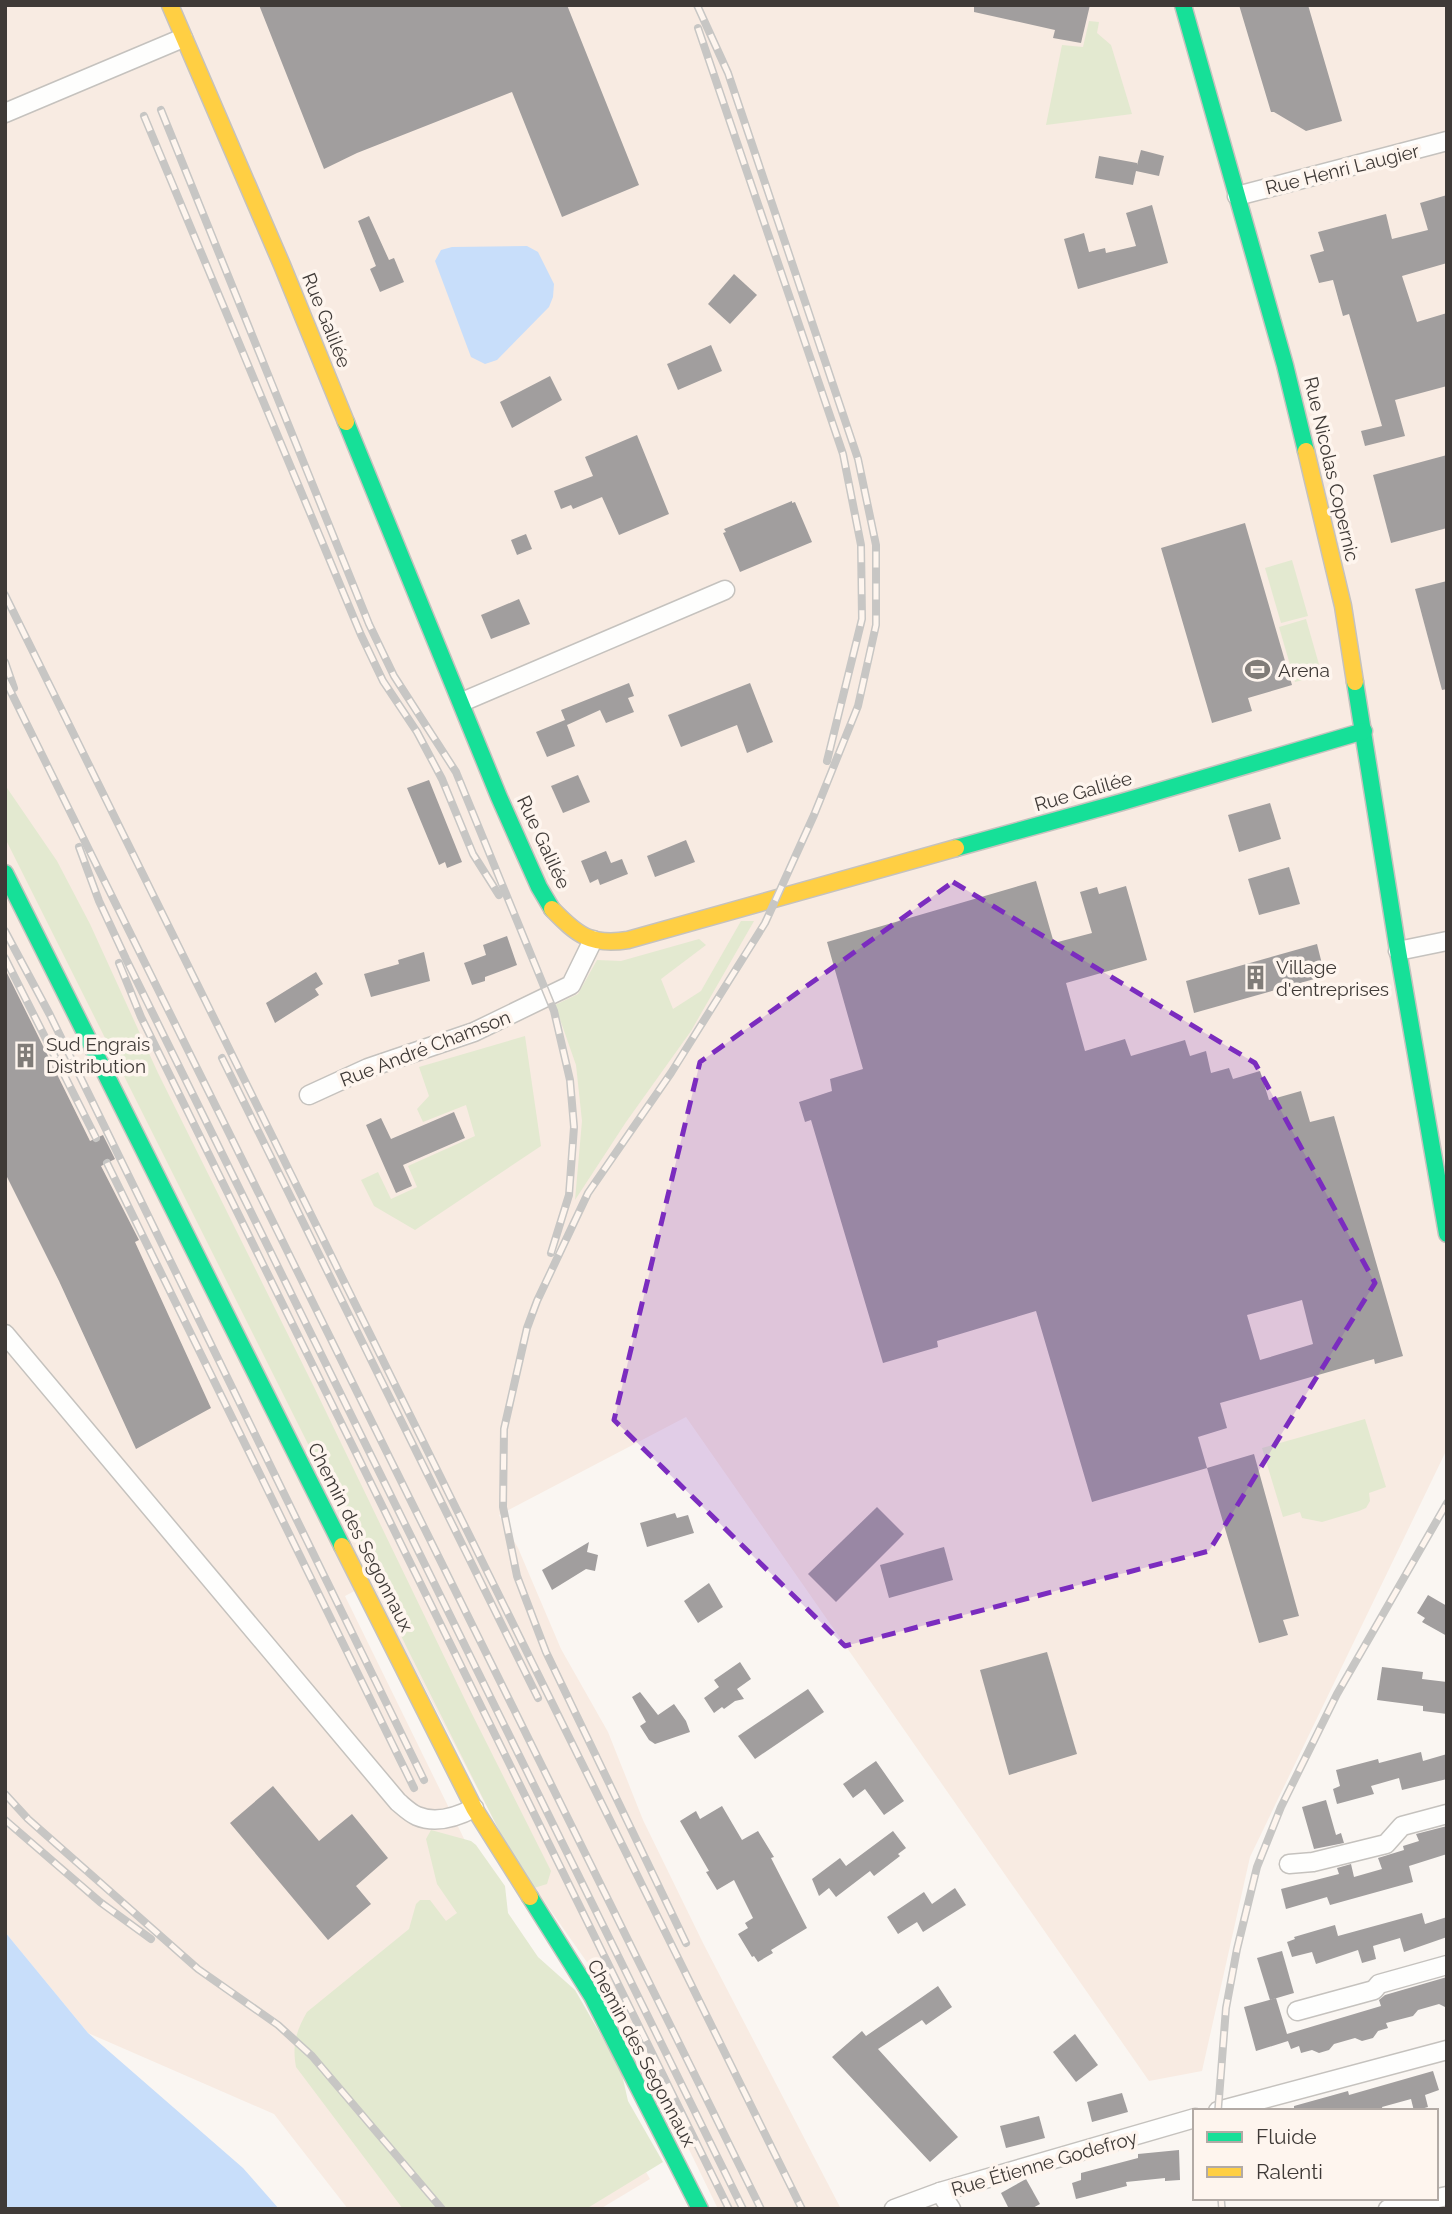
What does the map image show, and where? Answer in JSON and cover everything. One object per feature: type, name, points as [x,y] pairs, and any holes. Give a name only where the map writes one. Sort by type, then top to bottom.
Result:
[{"type":"street","name":"Rue Galilée","points":[[170,5],[282,265],[499,797],[539,887],[553,911],[579,935],[609,943],[666,931],[717,914],[1364,732]]},
{"type":"street","name":"Rue Nicolas Copernic","points":[[1183,5],[1285,365],[1343,607],[1447,1234]]},
{"type":"street","points":[[5,113],[183,38]]},
{"type":"street","name":"Rue Henri Laugier","points":[[1237,196],[1447,141]]},
{"type":"street","points":[[462,702],[725,590]]},
{"type":"street","name":"Chemin des Segonnaux","points":[[5,873],[474,1808],[592,1996],[699,2209]]},
{"type":"street","name":"Rue André Chamson","points":[[309,1095],[368,1068],[474,1032],[571,985],[593,940]]},
{"type":"street","points":[[1398,951],[1447,941]]},
{"type":"street","points":[[5,1334],[398,1802],[417,1816],[431,1819],[444,1820],[474,1808]]},
{"type":"street","points":[[1289,1864],[1313,1862],[1386,1844],[1402,1826],[1447,1814]]},
{"type":"street","points":[[1297,2011],[1374,1990],[1379,1984],[1447,1965]]},
{"type":"street","points":[[1226,2109],[1447,2050]]},
{"type":"street","name":"Rue Étienne Godefroy","points":[[894,2209],[940,2192],[1193,2119]]},
{"type":"street","points":[[940,2192],[951,2209]]},
{"type":"street","points":[[1388,2209],[1429,2200]]},
{"type":"highlighted area","points":[[953,882],[1255,1063],[1375,1283],[1209,1551],[845,1646],[614,1420],[700,1062]]},
{"type":"shaded area","points":[[5,5],[1447,5],[1447,1449],[1250,1857],[1202,2071],[1149,2081],[686,1417],[499,1515],[518,1548],[561,1649],[608,1732],[643,1820],[703,1943],[841,2209],[718,2209],[622,2012],[513,1857],[370,1583],[345,1596],[499,1910],[650,2179],[600,2209],[348,2209],[274,2114],[88,2033],[5,1932]]},
{"type":"green space","points":[[1089,21],[1099,22],[1097,33],[1111,45],[1132,114],[1046,125],[1062,45],[1083,47]]},
{"type":"green space","points":[[1292,560],[1308,616],[1281,623],[1265,568]]},
{"type":"green space","points":[[1306,619],[1322,675],[1295,682],[1279,627]]},
{"type":"green space","points":[[5,785],[57,861],[90,924],[158,1073],[551,1871],[547,1884],[534,1888],[504,1840],[5,838]]},
{"type":"green space","points":[[741,921],[754,921],[691,1031],[575,1200],[582,1121],[576,1065],[555,1005],[578,994],[597,960],[621,961],[699,939],[706,945],[661,979],[673,1009],[701,991]]},
{"type":"green space","points":[[525,1036],[541,1146],[415,1230],[374,1206],[361,1180],[378,1172],[391,1199],[417,1187],[408,1166],[475,1136],[466,1105],[423,1122],[417,1109],[429,1096],[419,1067]]},
{"type":"green space","points":[[1365,1419],[1386,1487],[1369,1493],[1370,1501],[1366,1508],[1322,1522],[1302,1518],[1300,1512],[1283,1517],[1262,1448]]},
{"type":"green space","points":[[431,1830],[471,1841],[505,1886],[508,1913],[538,1957],[575,1990],[621,2070],[628,2101],[663,2162],[586,2209],[403,2209],[296,2067],[296,2038],[307,2012],[409,1929],[416,1904],[420,1900],[430,1900],[446,1921],[457,1913],[437,1884],[426,1839]]},
{"type":"water","points":[[527,246],[538,252],[554,284],[553,297],[549,307],[497,360],[485,364],[471,357],[435,261],[441,250],[452,247]]},
{"type":"water","points":[[5,1932],[88,2033],[243,2168],[279,2209],[5,2209]]},
{"type":"building","points":[[259,5],[567,5],[639,185],[562,217],[512,92],[357,153],[324,169]]},
{"type":"building","points":[[974,5],[1090,5],[1081,43],[1053,38],[1055,30],[974,12]]},
{"type":"building","points":[[1239,5],[1308,5],[1342,121],[1306,131],[1271,112]]},
{"type":"building","points":[[1141,150],[1164,156],[1159,176],[1136,171],[1133,185],[1095,178],[1099,156],[1137,165]]},
{"type":"building","points":[[1447,195],[1447,263],[1402,276],[1417,322],[1447,313],[1447,386],[1395,400],[1405,436],[1365,446],[1361,431],[1382,426],[1349,314],[1343,316],[1333,280],[1319,283],[1310,255],[1324,251],[1318,232],[1386,214],[1392,239],[1428,230],[1420,203]]},
{"type":"building","points":[[1152,205],[1168,263],[1078,289],[1064,239],[1084,233],[1089,252],[1105,248],[1106,253],[1136,246],[1126,213]]},
{"type":"building","points":[[369,216],[389,260],[394,258],[404,282],[380,292],[370,269],[376,266],[358,221]]},
{"type":"building","points":[[734,274],[757,295],[730,324],[708,304]]},
{"type":"building","points":[[711,345],[722,371],[678,390],[667,364]]},
{"type":"building","points":[[550,376],[562,400],[512,428],[500,402]]},
{"type":"building","points":[[637,435],[669,514],[619,535],[602,497],[573,509],[571,505],[561,509],[554,491],[593,476],[585,457]]},
{"type":"building","points":[[1447,455],[1447,528],[1391,543],[1373,475]]},
{"type":"building","points":[[795,502],[812,542],[740,572],[723,533],[726,532],[724,529]]},
{"type":"building","points":[[1245,523],[1292,685],[1248,698],[1252,711],[1212,723],[1161,548]]},
{"type":"building","points":[[526,534],[532,549],[517,555],[511,540]]},
{"type":"building","points":[[1447,581],[1447,689],[1442,690],[1415,589]]},
{"type":"building","points":[[519,599],[530,624],[491,639],[481,615]]},
{"type":"building","points":[[629,683],[634,696],[628,698],[634,712],[606,723],[600,710],[567,725],[575,746],[547,757],[536,732],[565,720],[561,710]]},
{"type":"building","points":[[750,683],[773,742],[747,753],[737,725],[681,747],[668,715]]},
{"type":"building","points":[[578,775],[590,802],[563,813],[551,786]]},
{"type":"building","points":[[429,780],[462,862],[447,868],[445,862],[439,865],[407,788]]},
{"type":"building","points":[[1270,803],[1281,839],[1239,852],[1228,815]]},
{"type":"building","points":[[686,840],[695,862],[655,877],[647,856]]},
{"type":"building","points":[[606,851],[611,863],[622,859],[628,874],[600,885],[598,879],[590,883],[581,861]]},
{"type":"building","points":[[1289,867],[1300,904],[1259,915],[1248,879]]},
{"type":"building","points":[[1036,881],[1054,943],[1092,933],[1080,892],[1097,887],[1099,894],[1126,886],[1147,960],[1066,983],[1085,1051],[1125,1039],[1131,1056],[1185,1040],[1190,1056],[1206,1051],[1211,1073],[1229,1068],[1233,1079],[1260,1071],[1269,1100],[1301,1091],[1310,1122],[1334,1116],[1403,1356],[1375,1364],[1374,1359],[1220,1403],[1227,1428],[1198,1437],[1207,1468],[1092,1502],[1036,1311],[937,1341],[938,1347],[883,1363],[811,1120],[805,1122],[799,1102],[832,1091],[830,1079],[863,1069],[827,942]],"holes":[[[1302,1300],[1313,1344],[1260,1360],[1247,1315]]]},
{"type":"building","points":[[507,936],[517,965],[472,985],[464,963],[486,955],[483,945]]},
{"type":"building","name":"Village d'entreprises","points":[[1317,944],[1325,976],[1194,1013],[1186,981]]},
{"type":"building","points":[[424,952],[430,981],[371,997],[364,974],[399,964],[398,960]]},
{"type":"building","points":[[5,969],[90,1141],[103,1135],[115,1159],[101,1166],[139,1240],[135,1242],[211,1408],[136,1449],[59,1281],[5,1173]]},
{"type":"building","points":[[316,972],[323,984],[315,989],[319,995],[275,1023],[266,1003]]},
{"type":"building","points":[[454,1112],[465,1138],[403,1165],[412,1186],[396,1193],[366,1125],[381,1118],[391,1139]]},
{"type":"building","points":[[1254,1454],[1299,1616],[1283,1620],[1288,1635],[1259,1643],[1207,1468]]},
{"type":"building","points":[[877,1507],[904,1534],[836,1602],[808,1574]]},
{"type":"building","points":[[675,1513],[677,1518],[688,1515],[694,1533],[647,1547],[640,1523]]},
{"type":"building","points":[[589,1542],[587,1552],[598,1555],[595,1571],[586,1569],[552,1590],[542,1570]]},
{"type":"building","points":[[944,1547],[953,1580],[889,1598],[880,1565]]},
{"type":"building","points":[[709,1583],[723,1607],[698,1623],[684,1601]]},
{"type":"building","points":[[1428,1595],[1447,1606],[1447,1636],[1422,1622],[1425,1618],[1417,1613]]},
{"type":"building","points":[[1047,1652],[1077,1754],[1009,1775],[980,1670]]},
{"type":"building","points":[[740,1662],[751,1679],[737,1689],[744,1699],[714,1713],[704,1698],[719,1687],[714,1680]]},
{"type":"building","points":[[1382,1667],[1423,1672],[1422,1679],[1447,1682],[1447,1714],[1423,1711],[1423,1706],[1377,1700]]},
{"type":"building","points":[[808,1689],[824,1712],[755,1759],[738,1736]]},
{"type":"building","points":[[640,1692],[658,1715],[674,1704],[690,1732],[655,1744],[649,1740],[640,1726],[646,1722],[632,1697]]},
{"type":"building","points":[[1421,1752],[1423,1761],[1447,1754],[1447,1779],[1402,1790],[1399,1778],[1371,1786],[1374,1794],[1337,1804],[1333,1789],[1340,1786],[1336,1770]]},
{"type":"building","points":[[876,1761],[904,1801],[884,1815],[865,1789],[853,1798],[843,1784]]},
{"type":"building","points":[[273,1786],[319,1841],[352,1814],[388,1858],[356,1886],[371,1904],[328,1940],[230,1823]]},
{"type":"building","points":[[1326,1800],[1336,1835],[1341,1833],[1344,1843],[1314,1849],[1302,1807]]},
{"type":"building","points":[[722,1806],[742,1840],[758,1831],[774,1857],[771,1858],[807,1928],[771,1950],[773,1953],[758,1962],[738,1934],[748,1928],[745,1923],[753,1918],[734,1880],[717,1890],[680,1821],[696,1811],[700,1819]]},
{"type":"building","points":[[1447,1826],[1447,1854],[1409,1866],[1413,1882],[1330,1905],[1327,1897],[1286,1909],[1281,1889],[1339,1874],[1337,1868],[1351,1864],[1354,1877],[1382,1869],[1378,1858],[1404,1850],[1403,1846],[1419,1841],[1416,1834]]},
{"type":"building","points":[[893,1831],[906,1848],[898,1854],[900,1856],[874,1876],[870,1871],[836,1897],[829,1888],[819,1896],[812,1879],[840,1858],[846,1866]]},
{"type":"building","points":[[955,1888],[966,1905],[923,1932],[917,1922],[898,1934],[887,1917],[924,1892],[932,1904]]},
{"type":"building","points":[[1422,1913],[1425,1924],[1447,1917],[1447,1937],[1404,1952],[1400,1938],[1373,1946],[1376,1959],[1362,1963],[1358,1950],[1316,1964],[1312,1952],[1292,1957],[1287,1942],[1295,1939],[1294,1937],[1335,1925],[1338,1936]]},
{"type":"building","points":[[1282,1951],[1294,1993],[1270,2000],[1257,1958]]},
{"type":"building","points":[[1447,1977],[1447,2008],[1439,2004],[1418,2010],[1413,2016],[1386,2023],[1388,2028],[1378,2031],[1373,2038],[1362,2041],[1355,2038],[1334,2044],[1329,2050],[1319,2053],[1312,2050],[1301,2053],[1299,2046],[1291,2049],[1288,2041],[1256,2051],[1244,2007],[1276,1998],[1287,2034],[1381,2006],[1379,2000],[1385,1995]]},
{"type":"building","points":[[938,1986],[952,2007],[926,2025],[922,2020],[878,2049],[958,2137],[930,2162],[832,2057],[862,2031],[866,2036]]},
{"type":"building","points":[[1075,2034],[1098,2065],[1076,2082],[1053,2052]]},
{"type":"building","points":[[1433,2071],[1439,2090],[1425,2095],[1428,2107],[1421,2109],[1414,2109],[1411,2099],[1382,2109],[1294,2109],[1294,2106],[1348,2091],[1349,2095]]},
{"type":"building","points":[[1122,2093],[1128,2112],[1092,2122],[1087,2102]]},
{"type":"building","points":[[1039,2116],[1045,2138],[1006,2148],[1000,2126]]},
{"type":"building","points":[[1179,2150],[1180,2180],[1165,2181],[1165,2178],[1126,2182],[1127,2186],[1076,2199],[1072,2183],[1081,2180],[1081,2173],[1138,2158],[1138,2154]]},
{"type":"building","points":[[1026,2179],[1040,2204],[1031,2209],[1009,2209],[1001,2193]]},
{"type":"railway","points":[[686,1943],[546,1652],[517,1576],[503,1507],[504,1429],[527,1328],[537,1301],[588,1193],[671,1073],[765,923],[814,815],[858,706],[876,625],[876,545],[858,459],[728,73],[697,5]]},
{"type":"railway","points":[[698,28],[843,454],[861,545],[862,619],[827,761]]},
{"type":"railway","points":[[161,110],[369,624],[394,676],[456,772],[554,1011],[570,1080],[574,1127],[569,1195],[551,1253]]},
{"type":"railway","points":[[144,116],[361,635],[383,681],[417,732],[442,779],[473,854],[499,895]]},
{"type":"railway","points":[[5,595],[802,2209]]},
{"type":"railway","points":[[5,662],[14,688]]},
{"type":"railway","points":[[5,680],[761,2209]]},
{"type":"railway","points":[[79,847],[99,901],[126,959],[743,2209]]},
{"type":"railway","points":[[5,931],[50,1015],[424,1780]]},
{"type":"railway","points":[[5,958],[96,1138]]},
{"type":"railway","points":[[119,963],[141,1017],[729,2209]]},
{"type":"railway","points":[[222,1058],[538,1698]]},
{"type":"railway","points":[[107,1163],[414,1788]]},
{"type":"railway","points":[[1218,2109],[1226,2008],[1257,1867],[1281,1807],[1337,1694],[1447,1503]]},
{"type":"railway","points":[[5,1794],[28,1819],[198,1969],[278,2025],[312,2056],[442,2209]]},
{"type":"railway","points":[[5,1820],[100,1902],[151,1939]]},
{"type":"railway","points":[[1221,2200],[1222,2209]]},
{"type":"traffic: fast","points":[[1183,5],[1285,365],[1306,451]]},
{"type":"traffic: fast","points":[[346,422],[499,797],[539,887],[552,909]]},
{"type":"traffic: fast","points":[[1355,682],[1447,1234]]},
{"type":"traffic: fast","points":[[956,848],[1364,731]]},
{"type":"traffic: fast","points":[[5,873],[342,1546]]},
{"type":"traffic: fast","points":[[530,1897],[592,1996],[700,2209]]},
{"type":"traffic: slow","points":[[170,5],[346,422]]},
{"type":"traffic: slow","points":[[1306,451],[1343,606],[1355,682]]},
{"type":"traffic: slow","points":[[552,909],[585,937],[604,941],[628,940],[956,848]]},
{"type":"traffic: slow","points":[[342,1546],[474,1808],[530,1897]]},
{"type":"place","name":"Arena","points":[[1258,670]]},
{"type":"place","name":"Village d'entreprises","points":[[1256,978]]},
{"type":"place","name":"Sud Engrais Distribution","points":[[26,1055]]}]
